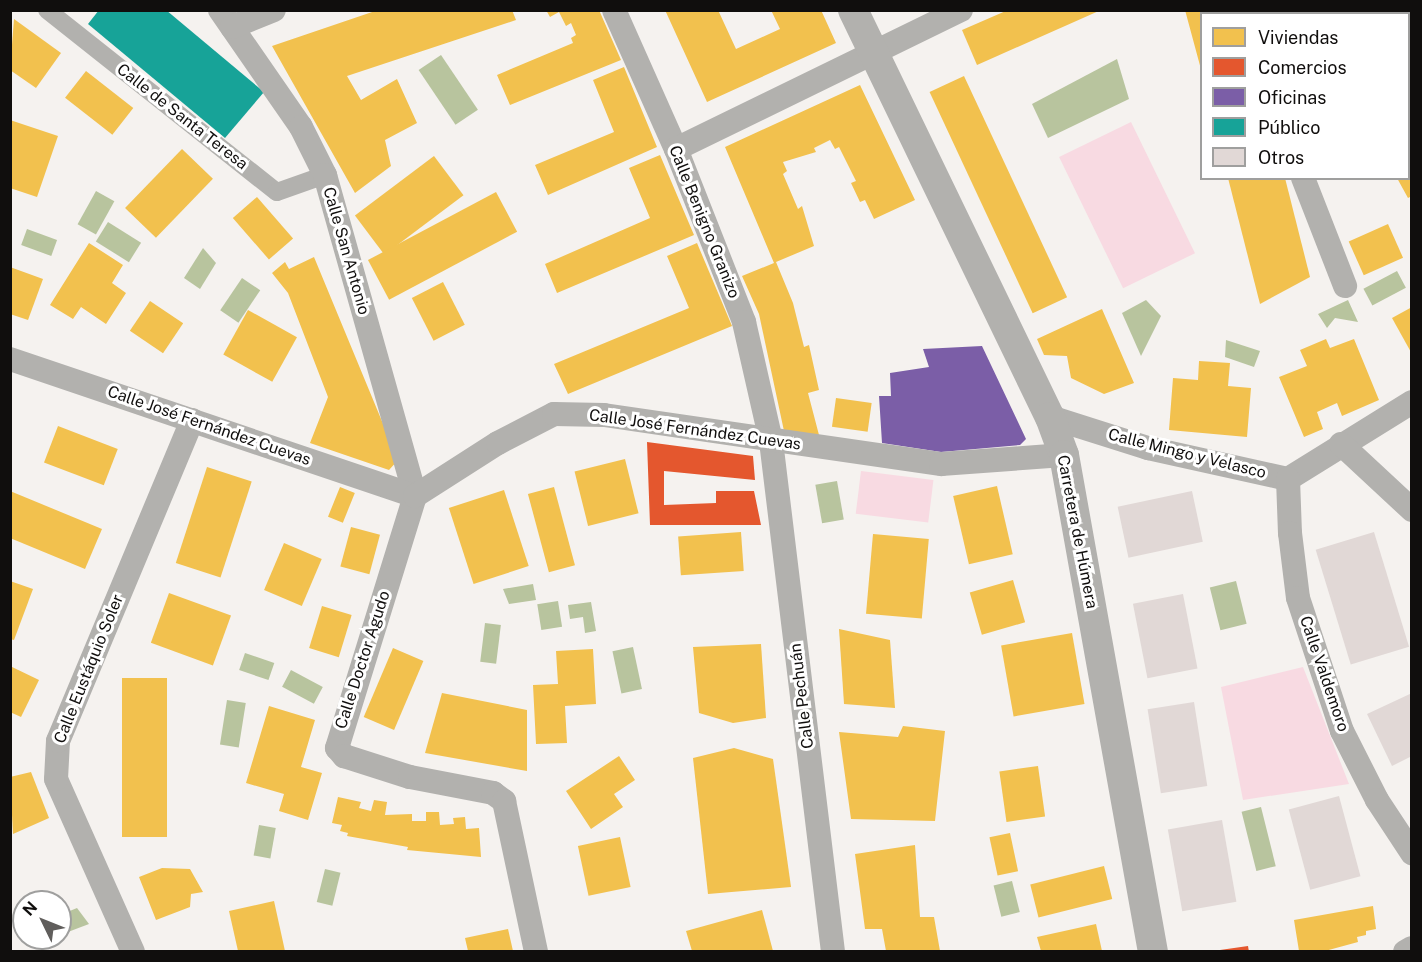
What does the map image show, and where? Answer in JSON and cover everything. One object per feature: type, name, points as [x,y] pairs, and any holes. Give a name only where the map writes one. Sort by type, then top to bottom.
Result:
[{"type":"street","points":[[226,19],[273,10]]},
{"type":"street","name":"Calle Benigno Granizo","points":[[614,10],[676,149],[744,322],[771,441]]},
{"type":"street","name":"Carretera de Húmera","points":[[853,10],[1050,417],[1064,454],[1153,951]]},
{"type":"street","points":[[676,149],[961,10]]},
{"type":"street","name":"Calle de Santa Teresa","points":[[57,13],[277,192],[325,176]]},
{"type":"street","name":"Calle San Antonio","points":[[226,19],[301,127],[325,176],[415,496]]},
{"type":"street","points":[[1304,180],[1345,286]]},
{"type":"street","name":"Calle José Fernández Cuevas","points":[[10,358],[415,496],[498,443],[554,414],[604,415],[941,464],[1064,454]]},
{"type":"street","name":"Calle Mingo y Velasco","points":[[1050,417],[1149,448],[1288,479],[1412,402]]},
{"type":"street","name":"Calle Eustáquio Soler","points":[[133,951],[56,778],[57,741],[192,420]]},
{"type":"street","name":"Calle Pechuán","points":[[771,441],[832,951]]},
{"type":"street","points":[[1341,444],[1412,510]]},
{"type":"street","name":"Calle Valdemoro","points":[[1288,479],[1290,533],[1298,598],[1342,731],[1377,800],[1412,853]]},
{"type":"street","name":"Calle Doctor Agudo","points":[[415,496],[337,748],[355,760],[410,777],[493,793],[504,801],[536,951]]},
{"type":"street","points":[[1405,951],[1412,948]]},
{"type":"shaded area","points":[[441,55],[478,110],[456,125],[419,70]]},
{"type":"shaded area","points":[[1117,59],[1129,99],[1048,138],[1032,104]]},
{"type":"shaded area","points":[[1131,122],[1195,253],[1123,288],[1059,157]]},
{"type":"shaded area","points":[[96,191],[114,201],[96,234],[78,224]]},
{"type":"shaded area","points":[[108,222],[141,243],[129,262],[96,242]]},
{"type":"shaded area","points":[[27,229],[57,240],[51,256],[21,245]]},
{"type":"shaded area","points":[[203,248],[216,263],[200,289],[184,278]]},
{"type":"shaded area","points":[[1397,271],[1406,288],[1372,306],[1363,289]]},
{"type":"shaded area","points":[[242,278],[260,290],[238,323],[220,310]]},
{"type":"shaded area","points":[[1146,300],[1161,316],[1141,356],[1122,313]]},
{"type":"shaded area","points":[[1348,300],[1358,322],[1335,318],[1327,328],[1318,314]]},
{"type":"shaded area","points":[[1226,340],[1260,351],[1254,367],[1225,357]]},
{"type":"shaded area","points":[[861,471],[933,480],[928,523],[856,514]]},
{"type":"shaded area","points":[[837,481],[844,519],[822,523],[815,485]]},
{"type":"shaded area","points":[[1236,581],[1247,624],[1220,630],[1210,588]]},
{"type":"shaded area","points":[[533,584],[536,600],[509,604],[503,589]]},
{"type":"shaded area","points":[[558,601],[562,627],[541,630],[537,604]]},
{"type":"shaded area","points":[[591,602],[596,631],[585,633],[583,617],[570,619],[568,605]]},
{"type":"shaded area","points":[[485,623],[501,625],[496,664],[480,662]]},
{"type":"shaded area","points":[[633,647],[642,689],[621,693],[612,651]]},
{"type":"shaded area","points":[[245,653],[274,663],[268,680],[239,670]]},
{"type":"shaded area","points":[[1303,667],[1349,784],[1243,800],[1221,687]]},
{"type":"shaded area","points":[[291,670],[323,687],[314,704],[282,687]]},
{"type":"shaded area","points":[[227,700],[246,703],[239,747],[220,744]]},
{"type":"shaded area","points":[[1261,807],[1276,866],[1256,871],[1242,812]]},
{"type":"shaded area","points":[[259,825],[276,828],[270,858],[254,856]]},
{"type":"shaded area","points":[[325,869],[341,873],[332,906],[317,902]]},
{"type":"shaded area","points":[[1012,881],[1020,912],[1001,917],[994,886]]},
{"type":"shaded area","points":[[77,908],[89,924],[72,930],[72,910]]},
{"type":"building: Viviendas","points":[[378,10],[512,10],[516,20],[347,76],[361,100],[397,79],[417,123],[385,140],[391,166],[355,193],[272,46]]},
{"type":"building: Viviendas","points":[[546,10],[599,10],[621,60],[510,105],[497,75],[573,43],[571,38],[576,35],[571,23],[566,26],[559,12],[550,17]]},
{"type":"building: Viviendas","points":[[665,10],[718,10],[736,49],[780,29],[771,10],[821,10],[836,43],[707,102]]},
{"type":"building: Viviendas","points":[[1008,10],[1101,10],[977,65],[962,30]]},
{"type":"building: Viviendas","points":[[1185,10],[1242,10],[1242,12],[1200,12],[1200,66]]},
{"type":"building: Viviendas","points":[[1323,10],[1374,10],[1372,12]]},
{"type":"building: Viviendas","points":[[14,19],[61,53],[36,88],[10,70]]},
{"type":"building: Viviendas","points":[[1412,27],[1412,80],[1410,78]]},
{"type":"building: Viviendas","points":[[624,67],[657,147],[548,195],[535,165],[614,132],[593,80]]},
{"type":"building: Viviendas","points":[[86,71],[133,108],[112,135],[65,98]]},
{"type":"building: Viviendas","points":[[964,76],[1067,297],[1033,313],[930,92]]},
{"type":"building: Viviendas","points":[[860,85],[915,200],[874,219],[865,200],[860,202],[851,183],[856,181],[839,147],[835,149],[830,140],[814,148],[816,152],[783,162],[787,171],[783,174],[798,209],[802,206],[814,246],[776,262],[793,303],[804,347],[809,345],[819,390],[808,393],[819,435],[784,431],[759,314],[742,276],[774,263],[725,147]]},
{"type":"building: Viviendas","points":[[10,120],[58,136],[37,197],[10,188]]},
{"type":"building: Viviendas","points":[[182,149],[213,179],[156,238],[125,208]]},
{"type":"building: Viviendas","points":[[660,155],[694,235],[557,293],[545,264],[650,218],[629,168]]},
{"type":"building: Viviendas","points":[[434,156],[463,195],[384,255],[355,216]]},
{"type":"building: Viviendas","points":[[1412,157],[1412,196],[1408,198],[1398,180],[1410,180]]},
{"type":"building: Viviendas","points":[[1229,180],[1286,180],[1310,277],[1260,304]]},
{"type":"building: Viviendas","points":[[496,192],[517,232],[389,300],[368,260]]},
{"type":"building: Viviendas","points":[[257,197],[293,239],[269,260],[233,218]]},
{"type":"building: Viviendas","points":[[1388,224],[1403,258],[1364,275],[1349,241]]},
{"type":"building: Viviendas","points":[[89,243],[123,265],[112,283],[126,293],[106,324],[81,307],[73,319],[50,305]]},
{"type":"building: Viviendas","points":[[697,243],[732,326],[568,394],[554,364],[689,308],[667,256]]},
{"type":"building: Viviendas","points":[[314,257],[398,460],[389,470],[310,443],[328,397],[288,293],[272,273],[285,262],[289,269]]},
{"type":"building: Viviendas","points":[[10,267],[43,279],[28,320],[10,314]]},
{"type":"building: Viviendas","points":[[443,282],[465,325],[434,341],[412,298]]},
{"type":"building: Viviendas","points":[[150,301],[183,323],[163,353],[130,331]]},
{"type":"building: Viviendas","points":[[1412,307],[1412,354],[1392,318]]},
{"type":"building: Viviendas","points":[[1102,309],[1134,383],[1104,394],[1071,378],[1067,356],[1044,355],[1037,339]]},
{"type":"building: Viviendas","points":[[248,310],[297,337],[272,382],[223,355]]},
{"type":"building: Viviendas","points":[[1326,339],[1330,348],[1354,339],[1379,400],[1342,416],[1337,403],[1317,412],[1323,429],[1304,437],[1279,377],[1307,366],[1300,350]]},
{"type":"building: Viviendas","points":[[1199,361],[1230,363],[1228,386],[1251,388],[1247,437],[1169,430],[1173,378],[1198,380]]},
{"type":"building: Viviendas","points":[[836,398],[872,403],[868,432],[832,427]]},
{"type":"building: Viviendas","points":[[58,426],[118,449],[104,485],[44,462]]},
{"type":"building: Viviendas","points":[[625,459],[639,513],[588,526],[575,472]]},
{"type":"building: Viviendas","points":[[207,467],[252,482],[220,578],[176,563]]},
{"type":"building: Viviendas","points":[[997,486],[1013,554],[969,564],[953,496]]},
{"type":"building: Viviendas","points":[[340,487],[355,493],[343,523],[328,517]]},
{"type":"building: Viviendas","points":[[554,487],[575,565],[549,572],[528,494]]},
{"type":"building: Viviendas","points":[[504,490],[529,566],[474,584],[449,508]]},
{"type":"building: Viviendas","points":[[10,491],[102,529],[85,569],[10,538]]},
{"type":"building: Viviendas","points":[[351,527],[380,535],[369,574],[340,567]]},
{"type":"building: Viviendas","points":[[741,532],[744,571],[681,575],[678,536]]},
{"type":"building: Viviendas","points":[[873,534],[929,539],[922,619],[866,614]]},
{"type":"building: Viviendas","points":[[284,543],[322,559],[302,606],[264,590]]},
{"type":"building: Viviendas","points":[[1013,580],[1025,622],[982,635],[970,592]]},
{"type":"building: Viviendas","points":[[10,581],[33,589],[14,640],[10,639]]},
{"type":"building: Viviendas","points":[[169,593],[231,616],[213,665],[151,643]]},
{"type":"building: Viviendas","points":[[322,606],[352,615],[339,657],[309,648]]},
{"type":"building: Viviendas","points":[[839,629],[890,640],[895,708],[844,704]]},
{"type":"building: Viviendas","points":[[1072,633],[1085,704],[1014,716],[1001,646]]},
{"type":"building: Viviendas","points":[[761,644],[766,718],[733,723],[699,713],[693,647]]},
{"type":"building: Viviendas","points":[[393,648],[423,661],[394,730],[364,717]]},
{"type":"building: Viviendas","points":[[593,649],[596,704],[565,706],[567,743],[536,744],[533,685],[558,684],[556,651]]},
{"type":"building: Viviendas","points":[[10,666],[39,680],[21,717],[10,712]]},
{"type":"building: Viviendas","points":[[122,678],[167,678],[167,837],[122,837]]},
{"type":"building: Viviendas","points":[[442,693],[527,710],[527,771],[425,753]]},
{"type":"building: Viviendas","points":[[269,706],[315,720],[301,767],[322,773],[308,820],[279,811],[284,794],[246,783]]},
{"type":"building: Viviendas","points":[[903,726],[945,731],[935,821],[851,819],[839,732],[898,737]]},
{"type":"building: Viviendas","points":[[734,748],[773,759],[791,887],[708,894],[693,758]]},
{"type":"building: Viviendas","points":[[619,756],[635,780],[614,794],[623,807],[591,829],[566,791]]},
{"type":"building: Viviendas","points":[[1038,766],[1045,817],[1006,822],[999,771]]},
{"type":"building: Viviendas","points":[[31,772],[49,818],[13,834],[10,777]]},
{"type":"building: Viviendas","points":[[338,797],[361,802],[359,808],[371,811],[374,800],[387,802],[385,815],[412,814],[412,821],[426,821],[426,812],[439,812],[440,825],[454,824],[453,818],[465,817],[466,829],[479,828],[481,857],[407,850],[408,847],[347,836],[348,833],[340,831],[342,825],[332,823]]},
{"type":"building: Viviendas","points":[[1010,833],[1018,871],[998,876],[989,837]]},
{"type":"building: Viviendas","points":[[620,837],[631,887],[589,896],[578,846]]},
{"type":"building: Viviendas","points":[[915,845],[920,917],[934,917],[940,951],[886,951],[882,929],[865,929],[855,854]]},
{"type":"building: Viviendas","points":[[1104,866],[1112,899],[1038,917],[1030,884]]},
{"type":"building: Viviendas","points":[[162,868],[190,869],[203,892],[191,894],[190,907],[156,920],[139,877]]},
{"type":"building: Viviendas","points":[[274,901],[285,951],[238,951],[229,911]]},
{"type":"building: Viviendas","points":[[1373,906],[1376,929],[1366,931],[1366,935],[1357,937],[1358,942],[1325,951],[1299,951],[1294,920]]},
{"type":"building: Viviendas","points":[[762,910],[773,951],[692,951],[686,931]]},
{"type":"building: Viviendas","points":[[1096,924],[1102,951],[1041,951],[1037,937]]},
{"type":"building: Viviendas","points":[[508,929],[513,951],[468,951],[465,938]]},
{"type":"building: Comercios","points":[[647,442],[753,456],[755,480],[664,471],[664,505],[716,503],[716,491],[754,491],[761,525],[650,525]]},
{"type":"building: Comercios","points":[[1248,946],[1249,952],[1221,952],[1220,950]]},
{"type":"building: Oficinas","points":[[982,346],[1026,439],[1020,445],[941,452],[882,443],[879,396],[891,396],[890,373],[929,367],[923,349]]},
{"type":"building: Público","points":[[99,10],[166,10],[264,92],[225,138],[88,24]]},
{"type":"building: Otros","points":[[1192,491],[1203,542],[1128,558],[1118,507]]},
{"type":"building: Otros","points":[[1374,532],[1409,647],[1351,665],[1316,550]]},
{"type":"building: Otros","points":[[1183,594],[1198,669],[1147,678],[1133,604]]},
{"type":"building: Otros","points":[[1412,693],[1412,756],[1392,766],[1367,714]]},
{"type":"building: Otros","points":[[1194,702],[1207,786],[1161,793],[1148,709]]},
{"type":"building: Otros","points":[[1339,796],[1360,876],[1310,890],[1289,809]]},
{"type":"building: Otros","points":[[1222,820],[1236,902],[1182,911],[1168,830]]}]
